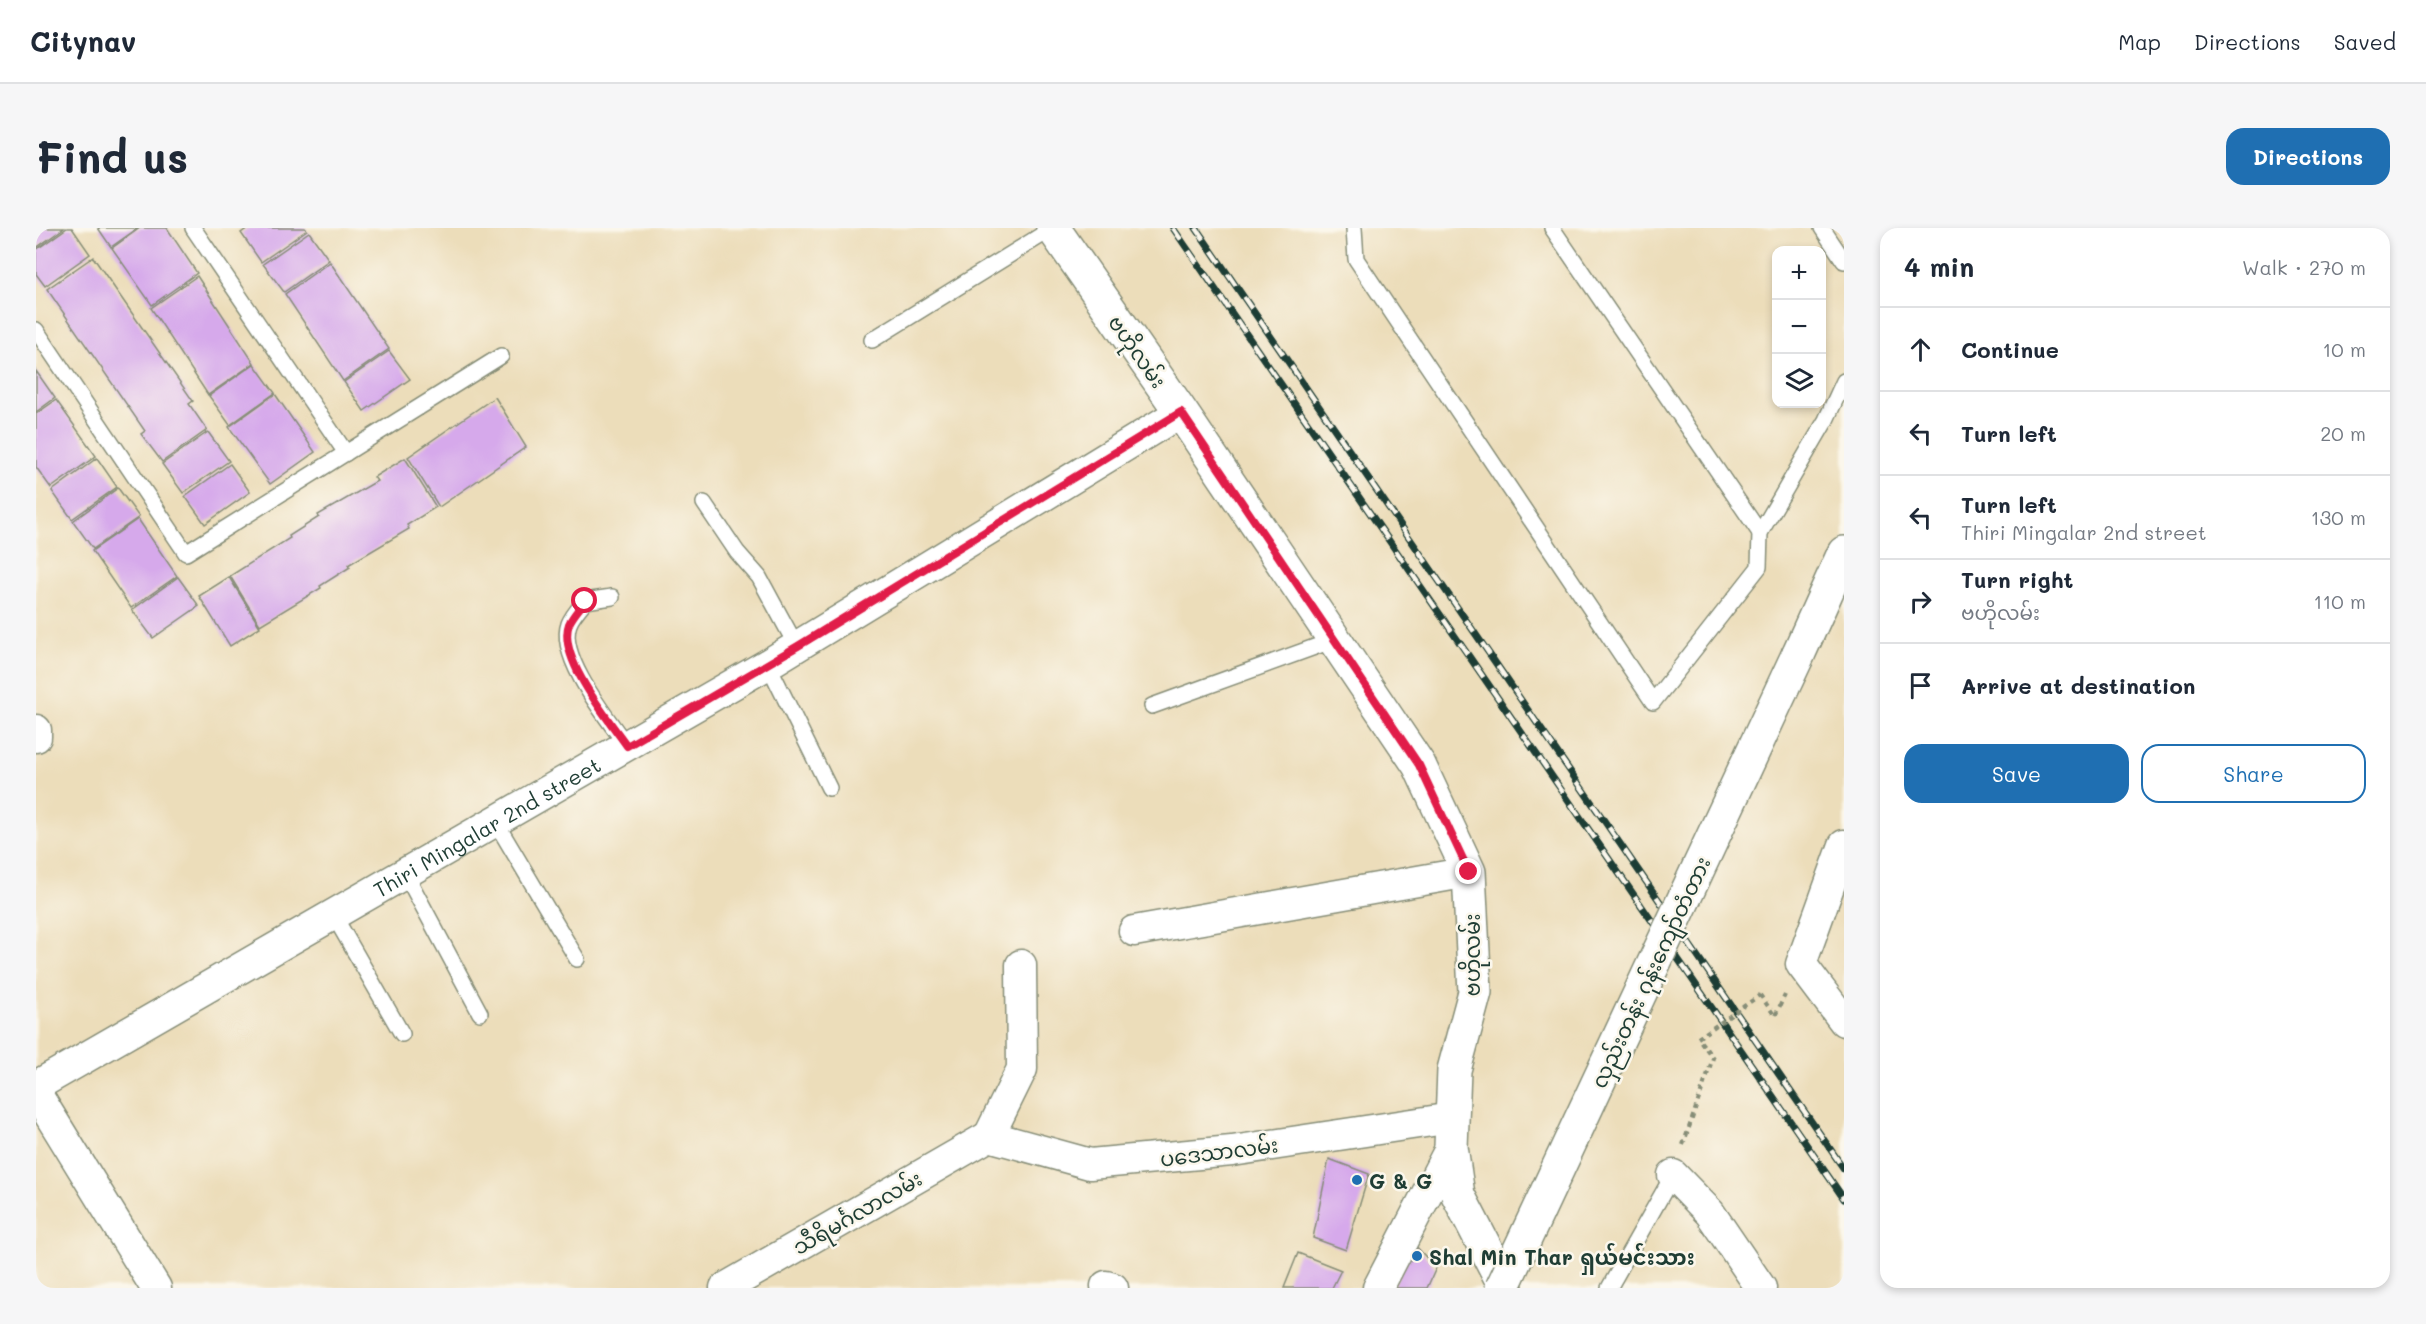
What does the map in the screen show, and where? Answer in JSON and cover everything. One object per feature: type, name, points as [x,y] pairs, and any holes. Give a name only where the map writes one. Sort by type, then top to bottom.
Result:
[{"type":"main road","name":"ဗဟိုလမ်း","points":[[1053,228],[1181,412],[1419,765],[1469,872],[1475,992],[1454,1070],[1451,1132],[1458,1195],[1504,1288]]},
{"type":"main road","name":"လှည်းတန်း ဂုန်းကျော်တံတား","points":[[1504,1288],[1844,553]]},
{"type":"street","name":"Thiri Mingalar 2nd street","points":[[36,1086],[768,664],[1181,412]]},
{"type":"street","points":[[36,730],[36,737]]},
{"type":"street","points":[[1844,845],[1801,964],[1844,1021]]},
{"type":"street","points":[[1134,931],[1469,872]]},
{"type":"street","points":[[989,1136],[1022,1069],[1021,965]]},
{"type":"street","points":[[36,1094],[156,1288]]},
{"type":"street","points":[[1378,1288],[1451,1132]]},
{"type":"street","name":"ပဒေသာလမ်း","points":[[989,1136],[1090,1164],[1451,1132]]},
{"type":"street","name":"သီရိမင်္ဂလာလမ်း","points":[[725,1288],[989,1136]]},
{"type":"street","points":[[1673,1175],[1710,1213],[1761,1288]]},
{"type":"lane","points":[[193,228],[346,453]]},
{"type":"lane","points":[[872,340],[1053,228]]},
{"type":"lane","points":[[1353,228],[1356,259],[1653,702],[1759,567],[1760,533],[1826,420],[1844,381]]},
{"type":"lane","points":[[1552,228],[1760,533]]},
{"type":"lane","points":[[1822,228],[1844,261]]},
{"type":"lane","points":[[36,330],[186,553],[501,356]]},
{"type":"lane","points":[[704,503],[737,552],[759,577],[798,646]]},
{"type":"lane","points":[[612,597],[585,601],[569,624],[570,652],[578,674],[627,746]]},
{"type":"lane","points":[[1152,706],[1334,640]]},
{"type":"lane","points":[[768,664],[829,788]]},
{"type":"lane","points":[[495,821],[577,959]]},
{"type":"lane","points":[[405,873],[480,1013]]},
{"type":"lane","points":[[333,914],[402,1034]]},
{"type":"lane","points":[[1609,1288],[1673,1175]]},
{"type":"path","points":[[1673,1175],[1713,1058],[1698,1038],[1760,995],[1775,1016]]},
{"type":"building","points":[[36,228],[64,228],[36,248]]},
{"type":"building","points":[[67,228],[72,228],[90,254],[45,286],[36,274],[36,250]]},
{"type":"building","points":[[98,228],[138,228],[111,247]]},
{"type":"building","points":[[140,228],[167,228],[197,273],[152,305],[112,248]]},
{"type":"building","points":[[248,228],[305,228],[307,230],[261,262],[241,233]]},
{"type":"building","points":[[309,232],[329,260],[284,292],[263,264]]},
{"type":"building","points":[[93,257],[193,401],[189,404],[207,430],[162,462],[141,434],[145,431],[47,289]]},
{"type":"building","points":[[330,262],[389,349],[343,381],[285,294]]},
{"type":"building","points":[[197,276],[254,363],[208,395],[151,308]]},
{"type":"building","points":[[389,351],[410,379],[364,411],[344,382]]},
{"type":"building","points":[[254,364],[275,393],[230,425],[209,396]]},
{"type":"building","points":[[36,371],[55,398],[36,412]]},
{"type":"building","points":[[275,394],[315,452],[270,484],[229,427]]},
{"type":"building","points":[[495,397],[526,447],[439,507],[408,457]]},
{"type":"building","points":[[56,400],[96,456],[51,488],[36,467],[36,414]]},
{"type":"building","points":[[208,432],[229,461],[183,493],[162,464]]},
{"type":"building","points":[[97,458],[117,487],[72,519],[52,491]]},
{"type":"building","points":[[405,458],[436,507],[407,525],[409,529],[348,565],[350,567],[320,586],[321,588],[260,625],[230,576],[290,538],[289,536],[319,517],[318,515],[377,481],[374,477]]},
{"type":"building","points":[[230,464],[250,492],[205,524],[185,496]]},
{"type":"building","points":[[118,488],[139,517],[93,549],[73,521]]},
{"type":"building","points":[[138,519],[177,576],[131,608],[92,551]]},
{"type":"building","points":[[178,577],[199,606],[153,638],[132,610]]},
{"type":"building","points":[[229,577],[260,627],[230,646],[199,596]]},
{"type":"building","points":[[1329,1159],[1369,1174],[1346,1250],[1313,1238]]},
{"type":"building","name":"Shal Min Thar ရှယ်မင်းသား","points":[[1414,1244],[1436,1268],[1427,1288],[1392,1288]]},
{"type":"building","points":[[1298,1253],[1341,1270],[1332,1288],[1284,1288]]},
{"type":"railway","points":[[1173,228],[1844,1199]]},
{"type":"railway","points":[[1196,228],[1844,1169]]},
{"type":"place","name":"G & G","points":[[1357,1180]]},
{"type":"place","name":"Shal Min Thar ရှယ်မင်းသား","points":[[1417,1256]]},
{"type":"route","points":[[585,601],[569,624],[570,652],[578,674],[627,746],[798,646],[1181,412],[1419,765],[1469,872]]}]
